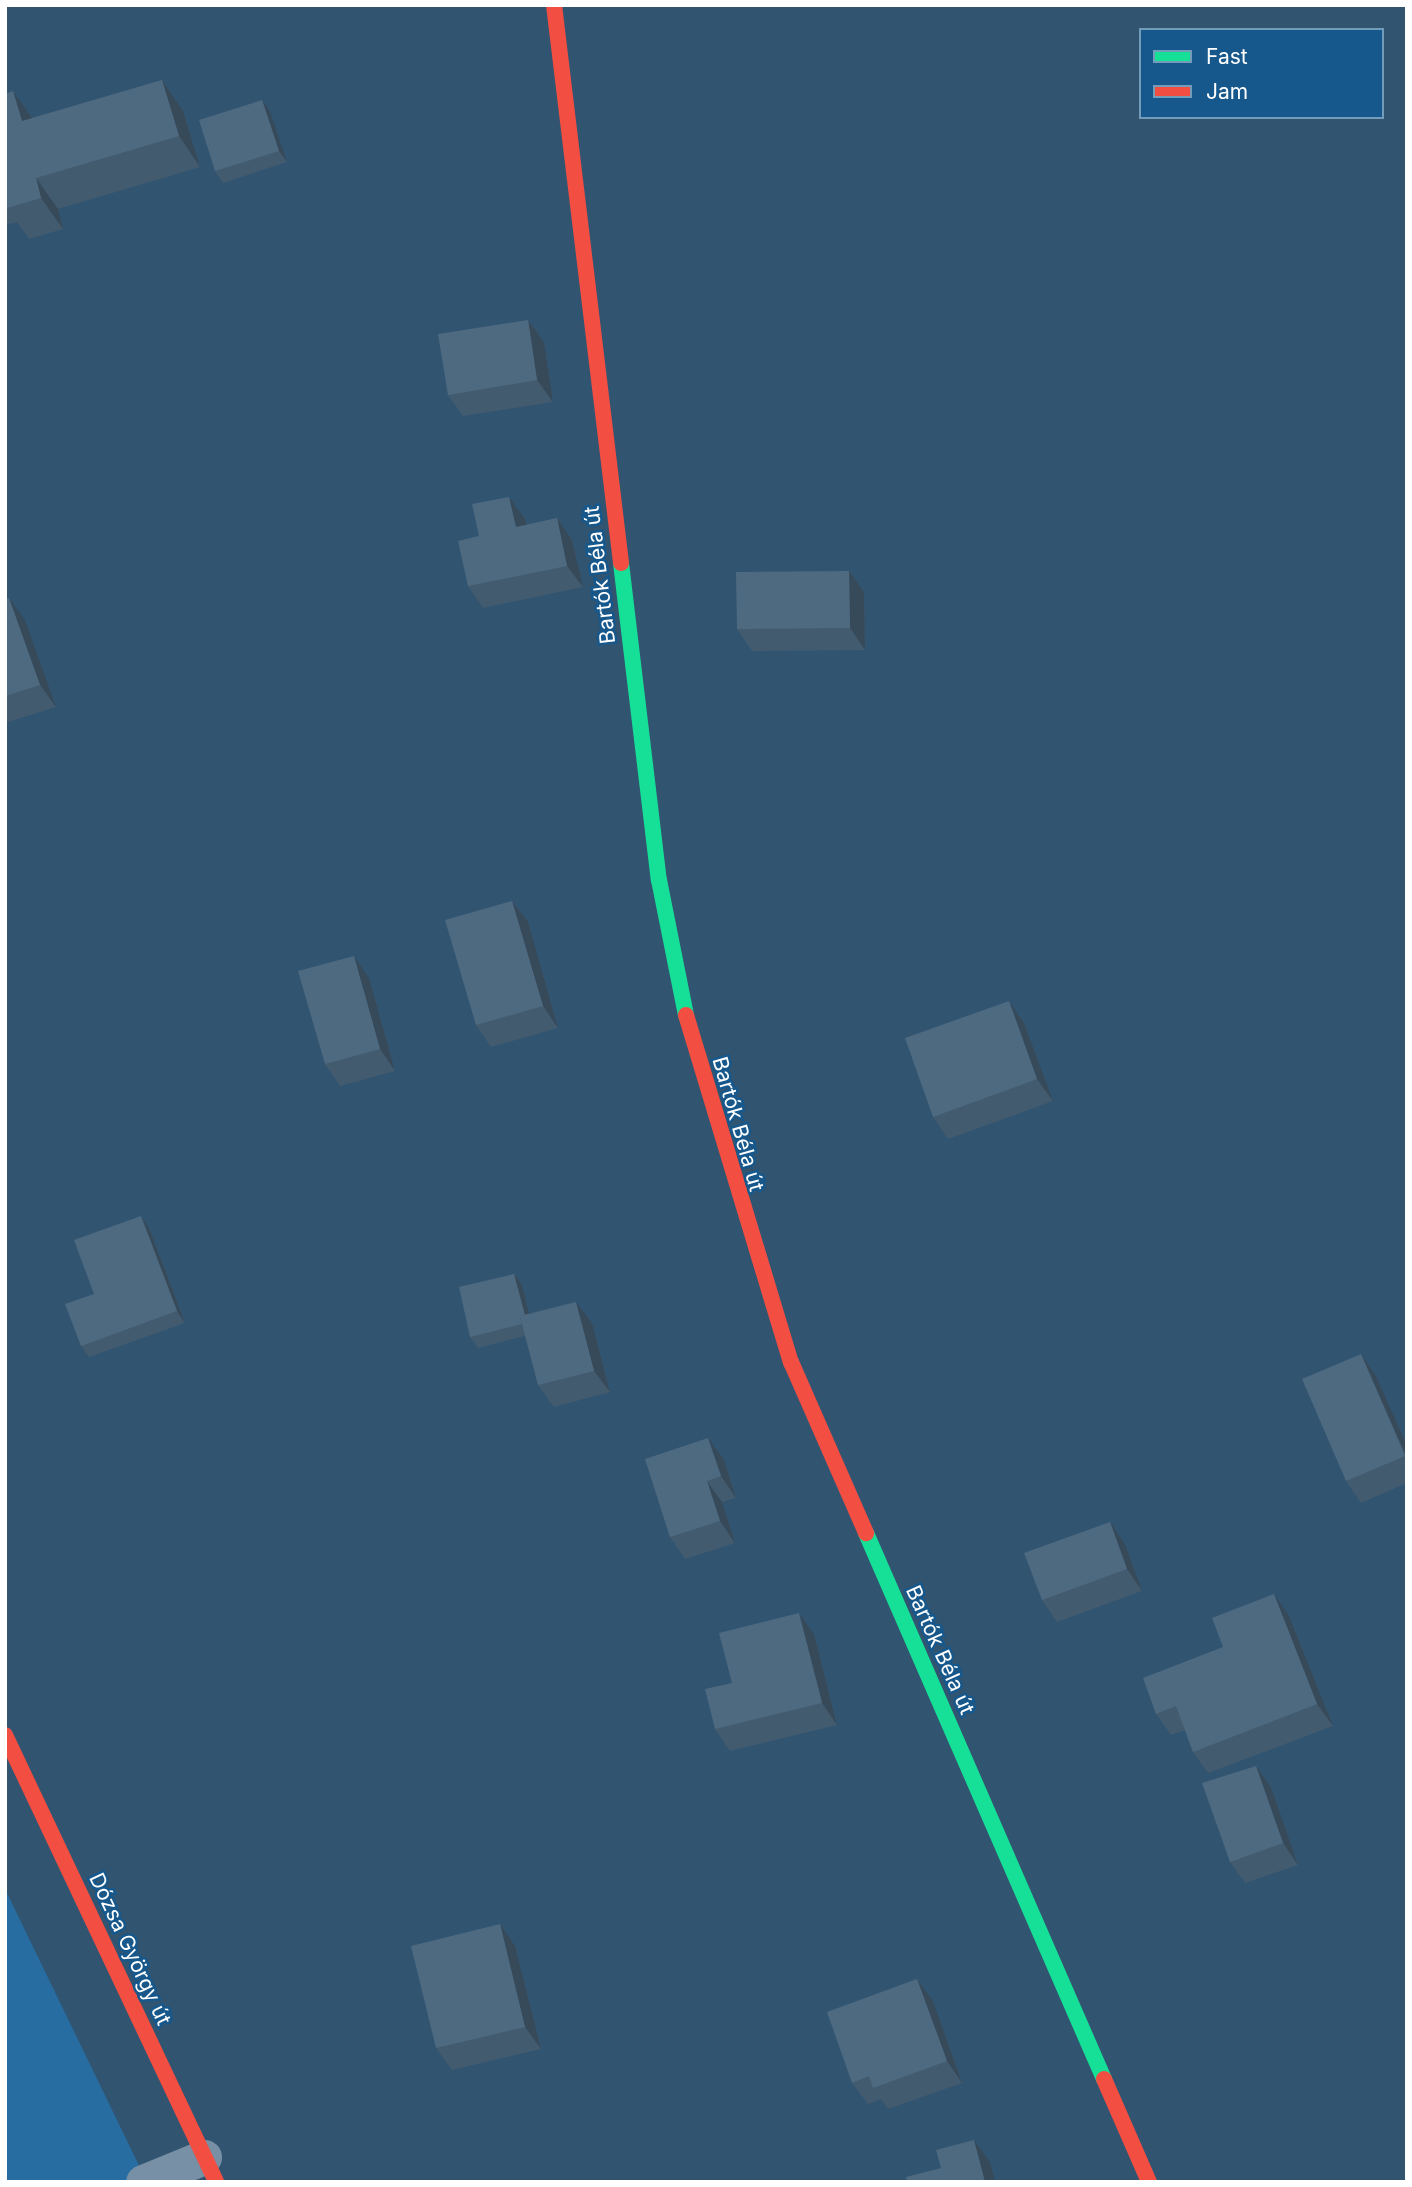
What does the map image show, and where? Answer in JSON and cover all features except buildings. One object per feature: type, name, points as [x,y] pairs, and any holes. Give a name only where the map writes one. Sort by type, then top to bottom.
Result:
[{"type":"street","name":"Bartók Béla út","points":[[554,5],[659,880],[680,994],[716,1130],[791,1362],[1149,2182]]},
{"type":"street","name":"Dózsa György út","points":[[5,1735],[210,2169]]},
{"type":"lane","points":[[143,2182],[210,2169]]},
{"type":"shaded area","points":[[5,1889],[147,2182],[5,2182]]},
{"type":"traffic: fast","points":[[621,563],[659,880],[686,1015]]},
{"type":"traffic: fast","points":[[866,1533],[1104,2079]]},
{"type":"traffic: jam","points":[[554,5],[621,563]]},
{"type":"traffic: jam","points":[[686,1015],[791,1362],[866,1533]]},
{"type":"traffic: jam","points":[[5,1735],[216,2182]]},
{"type":"traffic: jam","points":[[1104,2079],[1149,2182]]}]
